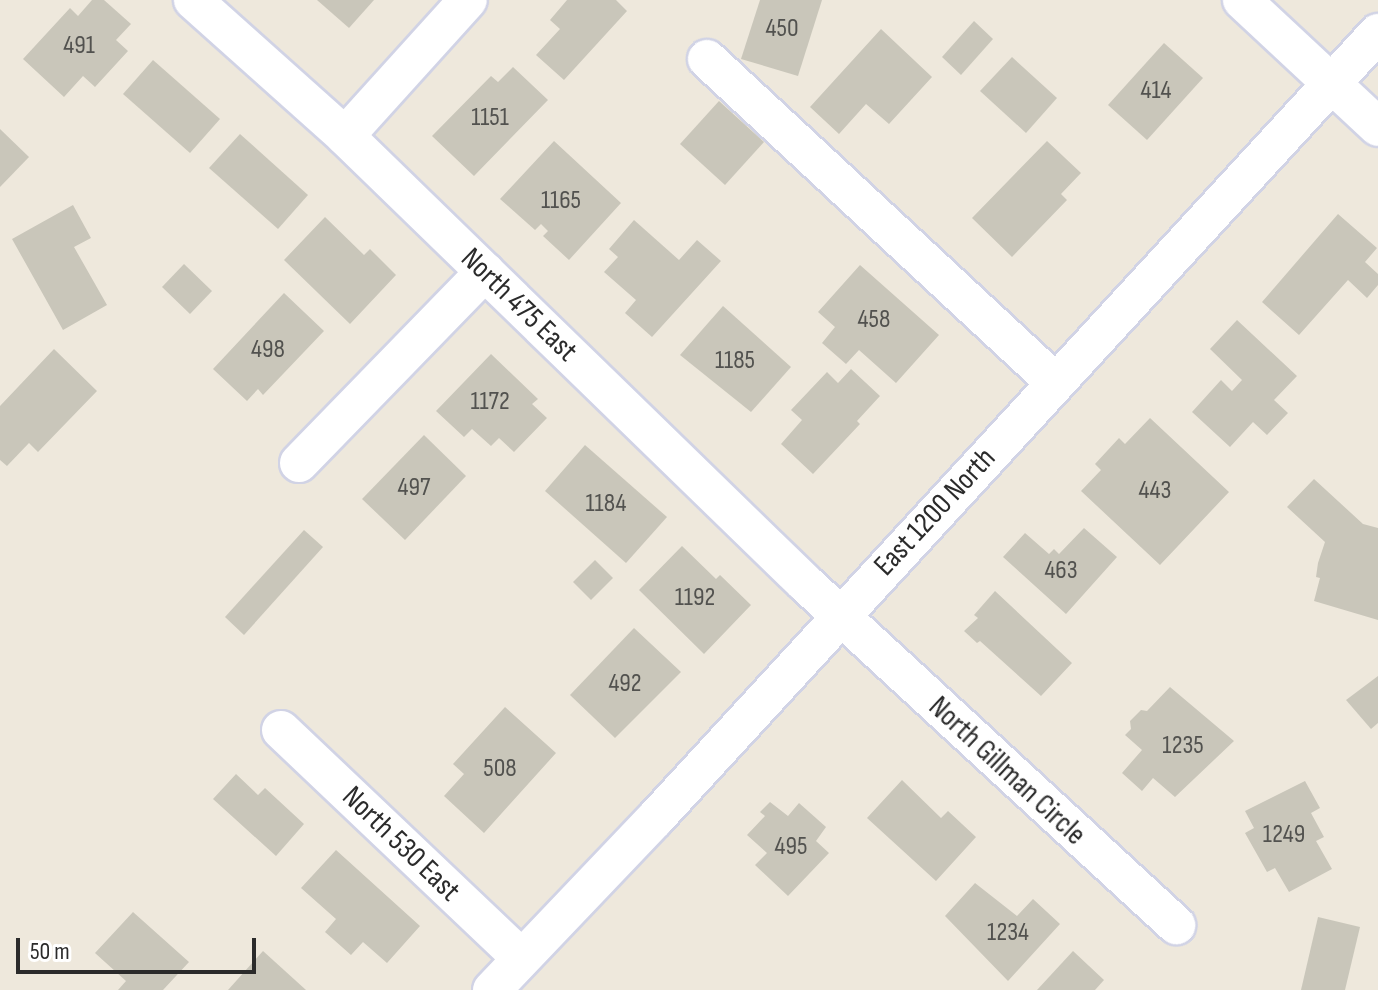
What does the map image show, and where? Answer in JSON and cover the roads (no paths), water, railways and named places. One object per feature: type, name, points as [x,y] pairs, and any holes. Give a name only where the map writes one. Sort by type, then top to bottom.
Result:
[{"type":"street","name":"North 475 East","points":[[193,0],[345,136],[839,615]]},
{"type":"street","points":[[345,136],[468,0]]},
{"type":"street","points":[[1242,0],[1378,127]]},
{"type":"street","name":"East 1200 North","points":[[492,990],[655,819],[839,615],[1378,33]]},
{"type":"street","points":[[707,59],[1055,382]]},
{"type":"street","points":[[299,463],[485,272]]},
{"type":"street","name":"North Gillman Circle","points":[[839,615],[1176,925]]},
{"type":"street","name":"North 530 East","points":[[281,730],[521,958]]}]
